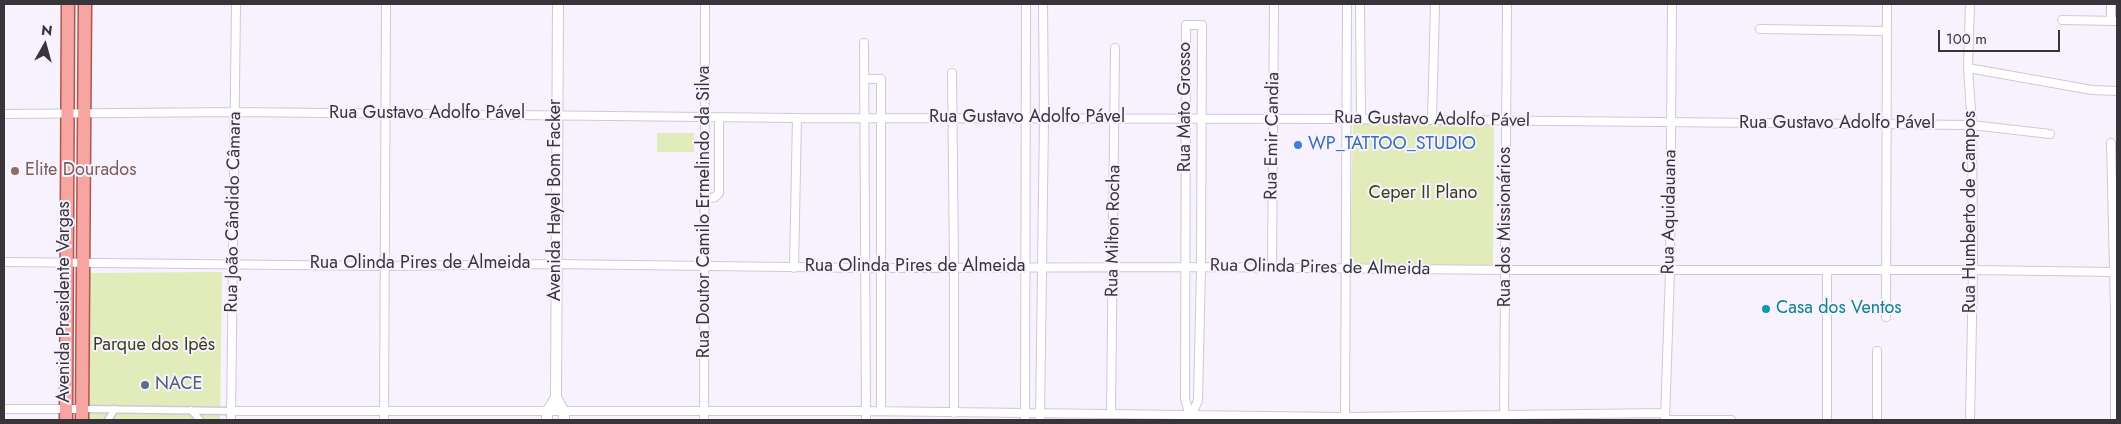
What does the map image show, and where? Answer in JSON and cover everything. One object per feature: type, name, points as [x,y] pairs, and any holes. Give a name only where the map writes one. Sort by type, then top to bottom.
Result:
[{"type":"main road","name":"Avenida Presidente Vargas","points":[[66,414],[68,4]]},
{"type":"main road","name":"Avenida Presidente Vargas","points":[[82,415],[85,4]]},
{"type":"street","name":"Rua João Cândido Câmara","points":[[231,420],[236,4]]},
{"type":"street","points":[[384,416],[383,266],[386,4]]},
{"type":"street","name":"Avenida Hayel Bom Facker","points":[[558,4],[555,264],[556,397],[564,416]]},
{"type":"street","name":"Rua Doutor Camilo Ermelindo da Silva","points":[[704,416],[706,267],[705,4]]},
{"type":"street","points":[[1025,417],[1026,4]]},
{"type":"street","points":[[1040,417],[1044,118],[1043,4]]},
{"type":"street","name":"Rua Emir Candia","points":[[1272,268],[1274,4]]},
{"type":"street","points":[[1345,419],[1347,4]]},
{"type":"street","points":[[1360,4],[1361,119]]},
{"type":"street","points":[[1432,120],[1435,4]]},
{"type":"street","name":"Rua dos Missionários","points":[[1504,418],[1507,4]]},
{"type":"street","name":"Rua Aquidauana","points":[[1665,418],[1670,271],[1672,4]]},
{"type":"street","points":[[1886,317],[1887,4]]},
{"type":"street","name":"Rua Humberto de Campos","points":[[1970,4],[1968,68],[1972,125],[1973,270],[1970,420]]},
{"type":"street","points":[[2062,20],[2114,21],[2111,4]]},
{"type":"street","name":"Rua Mato Grosso","points":[[1186,25],[1202,25],[1203,118],[1198,401],[1191,418],[1185,399],[1186,25]]},
{"type":"street","points":[[1760,29],[1886,31]]},
{"type":"street","points":[[864,43],[866,117],[866,420]]},
{"type":"street","points":[[1026,47],[1043,46]]},
{"type":"street","name":"Rua Milton Rocha","points":[[1112,414],[1115,48]]},
{"type":"street","points":[[1968,68],[2092,90],[2117,91]]},
{"type":"street","points":[[952,73],[954,413]]},
{"type":"street","points":[[865,79],[881,80],[881,412]]},
{"type":"street","name":"Rua Gustavo Adolfo Pável","points":[[4,114],[235,112],[797,118],[1274,118],[1972,125],[2050,134]]},
{"type":"street","points":[[705,198],[715,197],[719,193],[719,117]]},
{"type":"street","points":[[794,268],[797,118]]},
{"type":"street","points":[[2111,143],[2114,167],[2115,420]]},
{"type":"street","name":"Rua Olinda Pires de Almeida","points":[[4,262],[383,266],[555,264],[794,268],[1201,267],[2114,272]]},
{"type":"street","points":[[1827,271],[1827,420]]},
{"type":"street","points":[[1877,351],[1877,420]]},
{"type":"street","points":[[547,416],[556,397]]},
{"type":"street","points":[[4,409],[82,415],[115,409],[384,416],[704,416],[866,411],[1025,417],[1112,414],[1191,418],[1665,418],[1731,420]]},
{"type":"street","points":[[108,420],[115,409]]},
{"type":"street","points":[[191,410],[200,420]]},
{"type":"green space","name":"Ceper II Plano","points":[[1353,123],[1494,125],[1493,266],[1350,264]]},
{"type":"green space","points":[[657,133],[694,133],[694,152],[657,152]]},
{"type":"green space","name":"Parque dos Ipês","points":[[222,272],[220,420],[86,420],[88,273]]},
{"type":"place","name":"WP_TATTOO_STUDIO","points":[[1298,145]]},
{"type":"place","name":"Elite Dourados","points":[[15,171]]},
{"type":"place","name":"Casa dos Ventos","points":[[1766,309]]},
{"type":"place","name":"NACE","points":[[145,385]]}]
